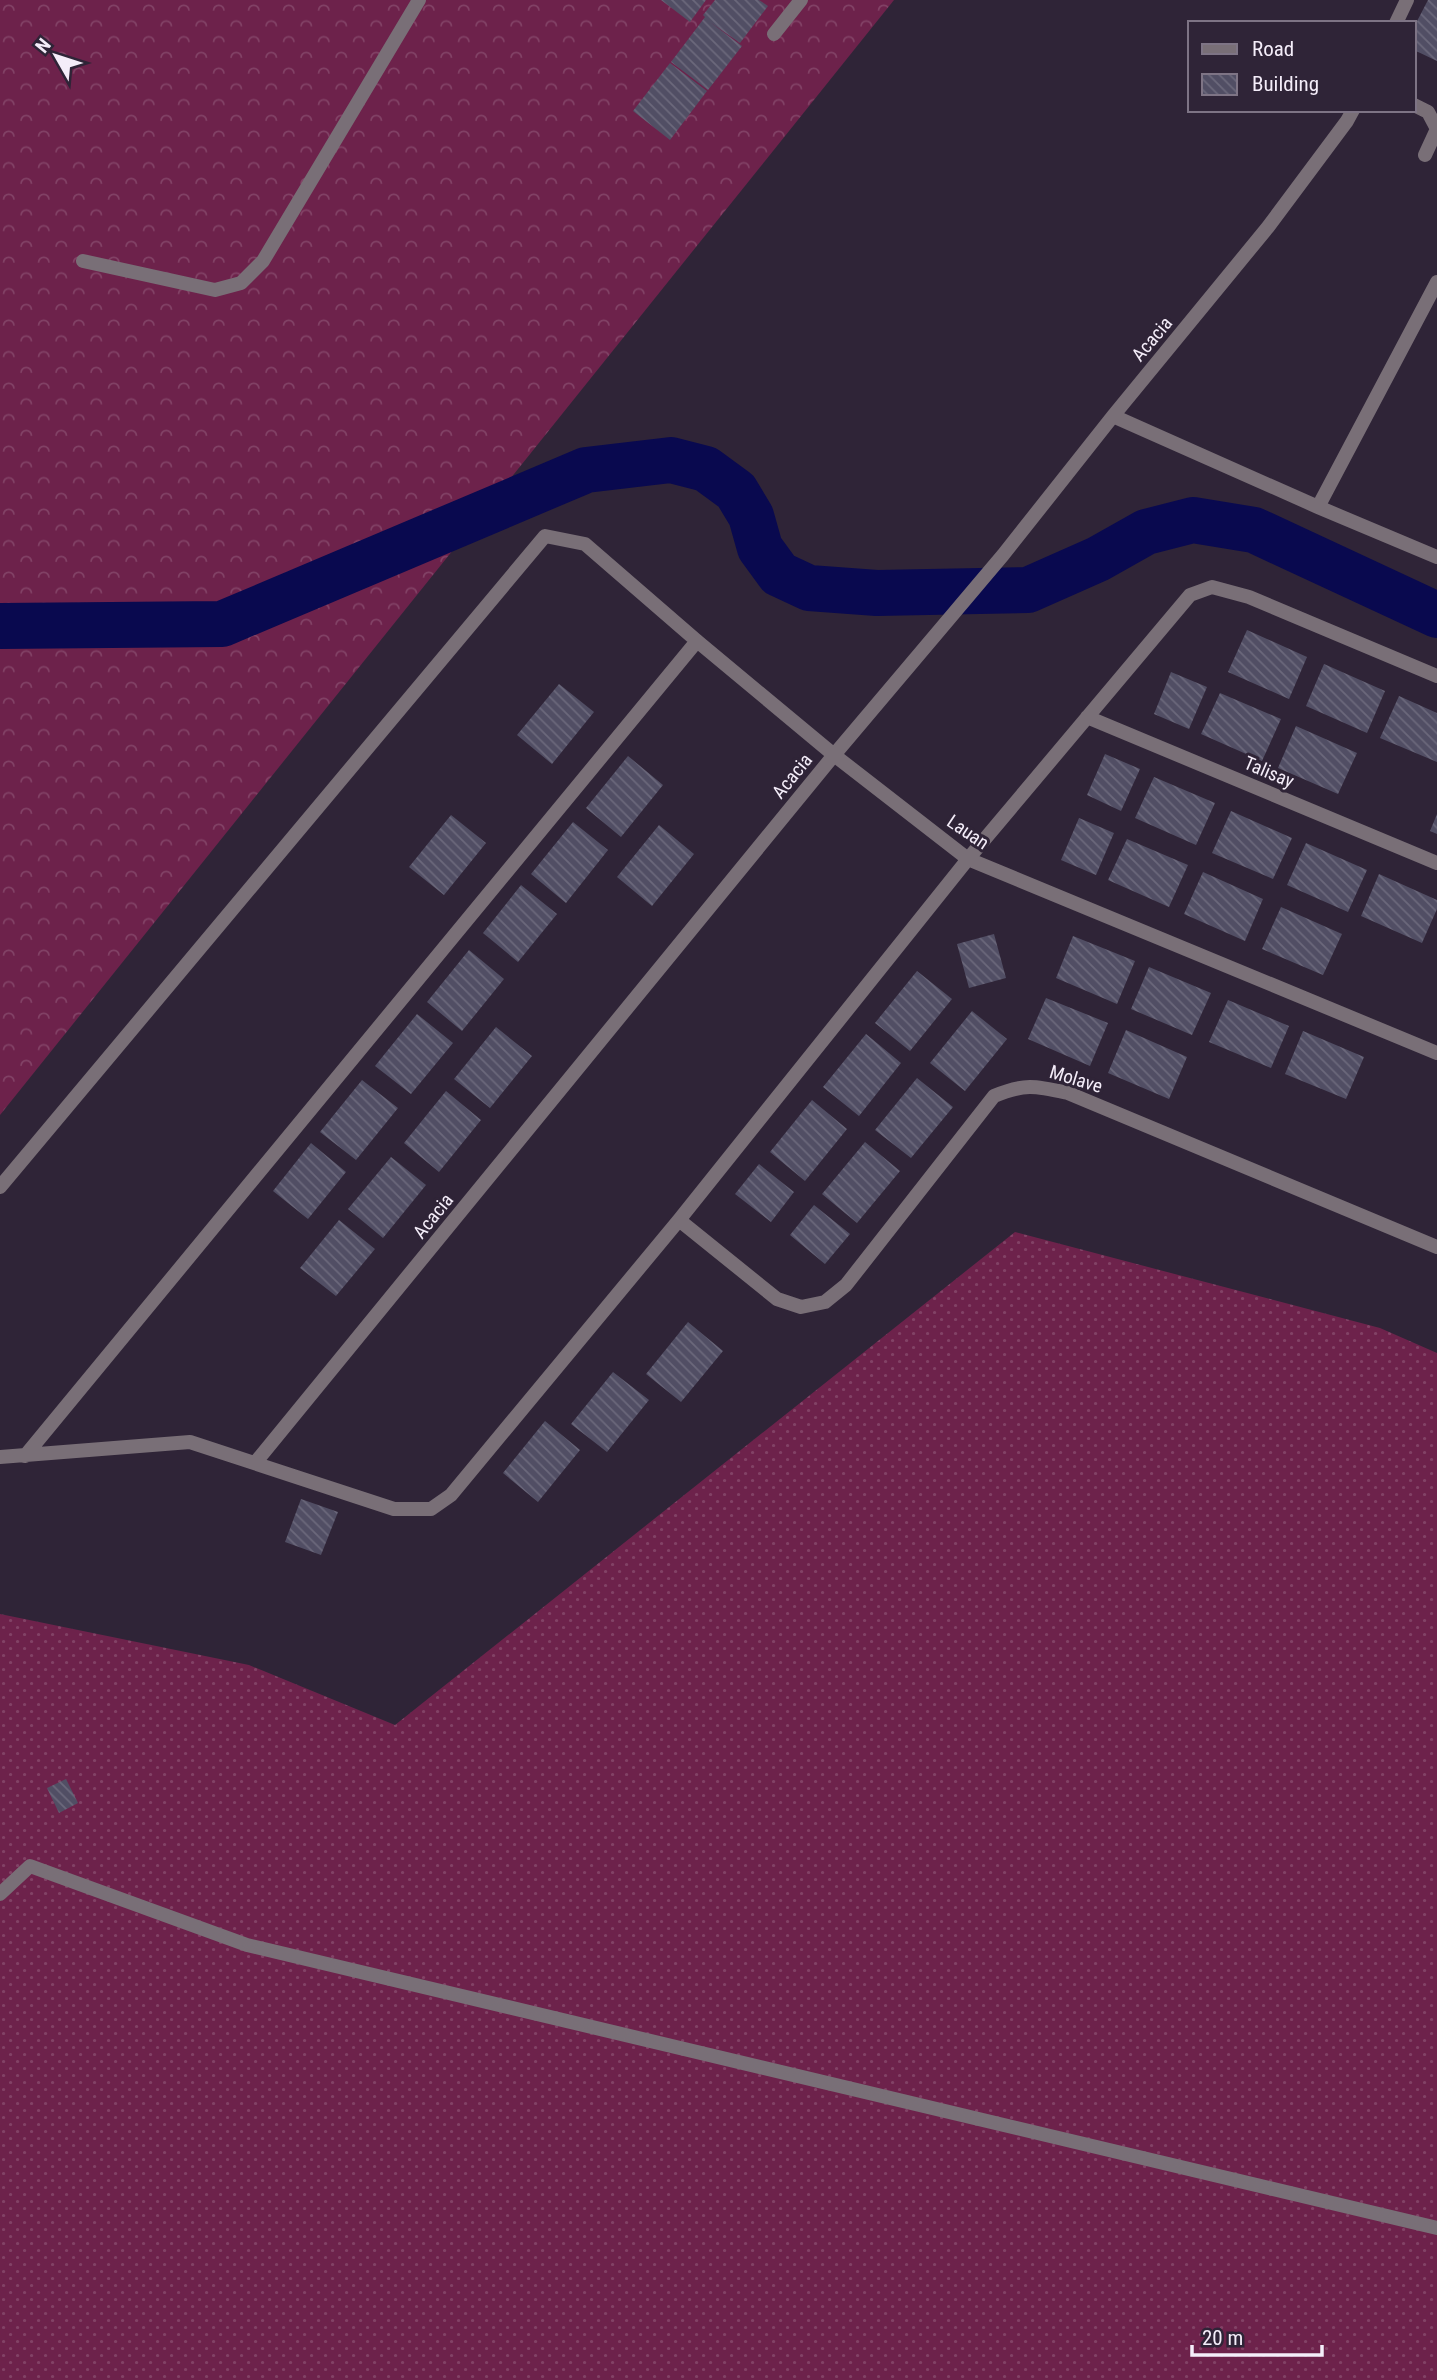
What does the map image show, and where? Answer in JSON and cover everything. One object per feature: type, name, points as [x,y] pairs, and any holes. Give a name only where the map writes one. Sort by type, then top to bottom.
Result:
[{"type":"street","points":[[83,261],[215,290],[241,284],[263,261],[419,0]]},
{"type":"street","points":[[774,34],[801,0]]},
{"type":"street","points":[[1397,21],[1407,0]]},
{"type":"street","points":[[1416,106],[1428,112],[1437,130],[1425,155]]},
{"type":"street","name":"Acacia","points":[[256,1464],[1269,227],[1352,112]]},
{"type":"street","points":[[1318,507],[1437,282]]},
{"type":"street","points":[[1113,416],[1437,557]]},
{"type":"street","name":"Lauan","points":[[0,1187],[545,536],[585,544],[834,755],[968,859],[1437,1053]]},
{"type":"street","points":[[0,1457],[190,1442],[394,1509],[431,1509],[451,1495],[679,1220],[968,859],[1190,595],[1212,587],[1249,597],[1437,676]]},
{"type":"street","points":[[24,1455],[697,641]]},
{"type":"street","name":"Talisay","points":[[1087,717],[1437,863]]},
{"type":"street","name":"Molave","points":[[679,1220],[777,1299],[802,1307],[825,1302],[846,1284],[994,1096],[1016,1087],[1042,1087],[1068,1093],[1437,1247]]},
{"type":"street","points":[[0,1894],[30,1866],[247,1945],[1437,2228]]},
{"type":"green space","points":[[0,0],[894,0],[0,1115]]},
{"type":"green space","points":[[1015,1232],[1380,1328],[1437,1353],[1437,2380],[0,2380],[0,1614],[249,1665],[395,1725]]},
{"type":"building","points":[[661,0],[706,0],[690,22]]},
{"type":"building","points":[[715,0],[759,0],[768,6],[740,43],[710,22],[742,46],[708,90],[671,62]]},
{"type":"building","points":[[1428,0],[1437,0],[1437,61],[1416,51],[1416,23]]},
{"type":"building","points":[[670,63],[707,91],[670,140],[633,111]]},
{"type":"building","points":[[1247,630],[1307,657],[1289,699],[1228,672]]},
{"type":"building","points":[[1324,664],[1385,691],[1367,733],[1306,706]]},
{"type":"building","points":[[1171,672],[1207,687],[1189,729],[1154,714]]},
{"type":"building","points":[[559,684],[594,712],[552,764],[517,735]]},
{"type":"building","points":[[1220,693],[1281,719],[1262,761],[1201,734]]},
{"type":"building","points":[[1399,696],[1437,713],[1437,762],[1380,738]]},
{"type":"building","points":[[1296,726],[1357,753],[1338,794],[1278,768]]},
{"type":"building","points":[[1105,754],[1140,769],[1121,811],[1087,795]]},
{"type":"building","points":[[628,756],[663,785],[621,837],[586,808]]},
{"type":"building","points":[[1154,777],[1215,803],[1196,845],[1135,818]]},
{"type":"building","points":[[1231,811],[1292,838],[1273,879],[1212,853]]},
{"type":"building","points":[[1437,814],[1437,834],[1430,831]]},
{"type":"building","points":[[451,815],[486,843],[444,895],[409,867]]},
{"type":"building","points":[[1079,818],[1114,833],[1096,875],[1061,860]]},
{"type":"building","points":[[573,822],[608,850],[566,903],[531,874]]},
{"type":"building","points":[[659,825],[694,854],[652,906],[617,877]]},
{"type":"building","points":[[1127,839],[1188,865],[1169,907],[1108,880]]},
{"type":"building","points":[[1306,843],[1367,870],[1348,912],[1287,885]]},
{"type":"building","points":[[1203,872],[1263,899],[1245,941],[1184,914]]},
{"type":"building","points":[[1379,874],[1437,900],[1437,909],[1422,943],[1361,916]]},
{"type":"building","points":[[521,885],[557,914],[518,962],[483,933]]},
{"type":"building","points":[[1281,907],[1342,934],[1323,975],[1262,949]]},
{"type":"building","points":[[994,934],[1006,978],[969,988],[957,944]]},
{"type":"building","points":[[1073,936],[1135,961],[1117,1004],[1056,978]]},
{"type":"building","points":[[469,950],[504,979],[462,1031],[427,1002]]},
{"type":"building","points":[[1149,967],[1211,993],[1192,1035],[1131,1009]]},
{"type":"building","points":[[917,971],[952,999],[910,1051],[875,1023]]},
{"type":"building","points":[[1046,998],[1108,1023],[1090,1066],[1028,1039]]},
{"type":"building","points":[[1228,1000],[1289,1026],[1271,1068],[1209,1042]]},
{"type":"building","points":[[972,1011],[1007,1039],[965,1091],[930,1063]]},
{"type":"building","points":[[417,1014],[453,1043],[411,1094],[375,1066]]},
{"type":"building","points":[[496,1027],[532,1056],[490,1108],[454,1079]]},
{"type":"building","points":[[1126,1030],[1187,1057],[1169,1099],[1108,1073]]},
{"type":"building","points":[[1303,1031],[1364,1057],[1346,1099],[1285,1074]]},
{"type":"building","points":[[866,1034],[901,1063],[859,1116],[823,1087]]},
{"type":"building","points":[[917,1078],[953,1107],[911,1158],[875,1130]]},
{"type":"building","points":[[362,1080],[398,1108],[356,1160],[320,1132]]},
{"type":"building","points":[[446,1091],[481,1120],[439,1172],[404,1143]]},
{"type":"building","points":[[812,1100],[847,1129],[805,1181],[770,1152]]},
{"type":"building","points":[[865,1142],[900,1171],[857,1223],[822,1194]]},
{"type":"building","points":[[311,1143],[346,1172],[308,1219],[273,1191]]},
{"type":"building","points":[[391,1157],[426,1185],[383,1238],[348,1209]]},
{"type":"building","points":[[759,1164],[794,1192],[771,1222],[735,1194]]},
{"type":"building","points":[[814,1205],[850,1234],[825,1264],[790,1235]]},
{"type":"building","points":[[339,1220],[375,1249],[336,1296],[300,1268]]},
{"type":"building","points":[[688,1322],[723,1351],[681,1402],[646,1374]]},
{"type":"building","points":[[613,1372],[649,1400],[607,1452],[571,1424]]},
{"type":"building","points":[[545,1421],[580,1450],[538,1502],[503,1473]]},
{"type":"building","points":[[301,1499],[338,1512],[321,1555],[285,1542]]},
{"type":"building","points":[[66,1779],[78,1803],[59,1813],[47,1788]]},
{"type":"waterway","points":[[0,626],[222,624],[586,470],[671,460],[706,469],[736,491],[751,516],[760,548],[779,574],[809,588],[877,593],[1028,590],[1098,559],[1146,532],[1193,520],[1254,530],[1437,615]]}]
